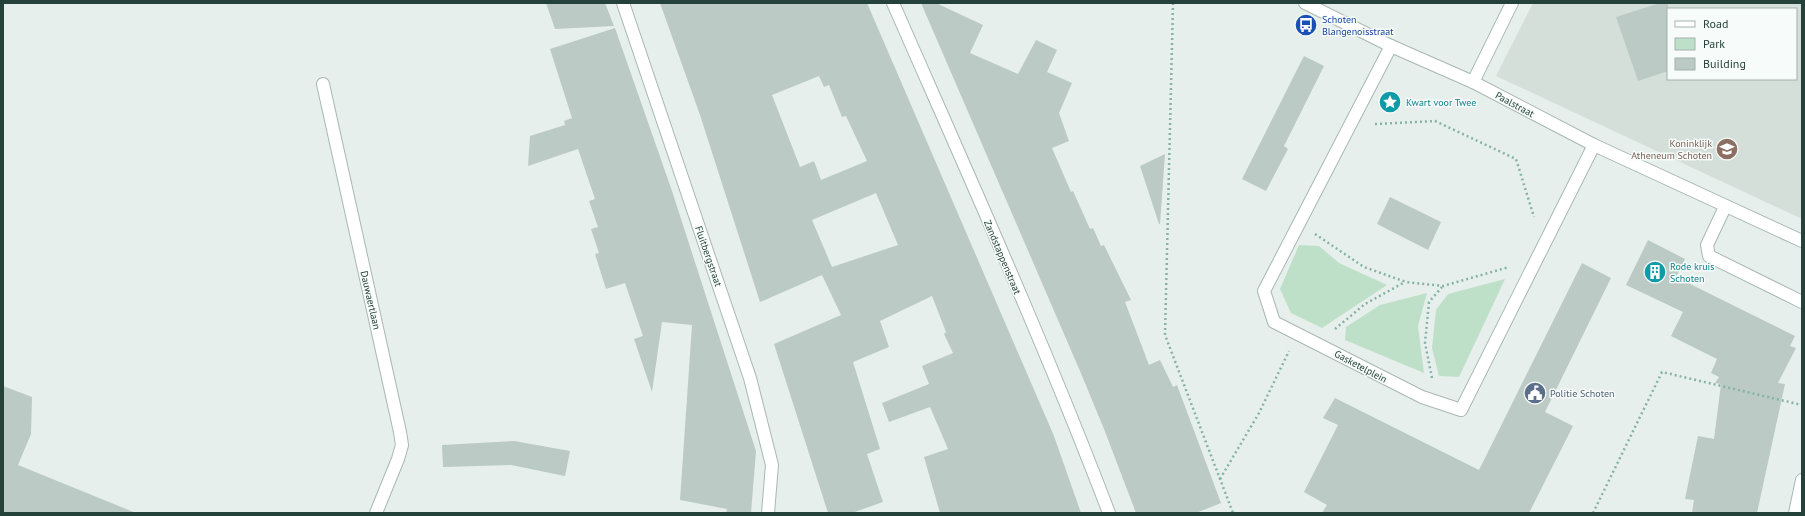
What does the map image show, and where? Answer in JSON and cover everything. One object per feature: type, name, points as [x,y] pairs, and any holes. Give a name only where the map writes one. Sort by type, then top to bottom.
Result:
[{"type":"street","name":"Fluitbergstraat","points":[[623,3],[750,378],[772,465],[768,513]]},
{"type":"street","name":"Zandstappenstraat","points":[[893,3],[1005,261],[1087,455],[1109,513]]},
{"type":"street","name":"Paalstraat","points":[[1305,3],[1391,46],[1474,82],[1594,145],[1802,242]]},
{"type":"street","points":[[1474,82],[1512,3]]},
{"type":"street","name":"Gasketelplein","points":[[1391,46],[1348,126],[1264,292],[1274,322],[1422,397],[1461,410],[1594,145]]},
{"type":"street","name":"Dauwaertlaan","points":[[322,84],[402,445],[398,459],[376,513]]},
{"type":"street","points":[[1725,206],[1707,245],[1709,256],[1802,302]]},
{"type":"street","points":[[1795,513],[1802,480]]},
{"type":"path","points":[[1174,3],[1166,335],[1233,513]]},
{"type":"path","points":[[1348,126],[1434,121],[1516,159],[1535,220]]},
{"type":"path","points":[[1303,217],[1312,232],[1364,267],[1406,282],[1443,286],[1508,268],[1512,262]]},
{"type":"path","points":[[1318,343],[1365,304],[1406,282]]},
{"type":"path","points":[[1422,397],[1432,379],[1425,344],[1429,302],[1443,286]]},
{"type":"path","points":[[1220,479],[1259,413],[1297,333]]},
{"type":"path","points":[[1593,513],[1662,372],[1802,405]]},
{"type":"shaded area","name":"Koninklijk Atheneum Schoten","points":[[1533,3],[1802,3],[1802,219],[1496,76]]},
{"type":"green space","points":[[1299,245],[1319,246],[1339,263],[1387,285],[1322,328],[1291,313],[1280,289]]},
{"type":"green space","points":[[1505,279],[1459,377],[1439,376],[1432,348],[1436,310],[1448,294]]},
{"type":"green space","points":[[1427,293],[1418,326],[1424,373],[1345,340],[1346,327],[1380,305]]},
{"type":"building","points":[[546,3],[605,3],[614,26],[555,29]]},
{"type":"building","points":[[660,3],[867,3],[1054,436],[1081,513],[940,513],[924,457],[948,449],[930,407],[889,422],[882,403],[929,384],[922,366],[953,353],[944,334],[946,332],[932,296],[880,321],[889,347],[853,362],[880,449],[867,454],[883,502],[852,513],[828,513],[774,344],[841,315],[822,275],[760,302],[700,115]],"holes":[[[819,76],[824,87],[829,85],[842,117],[846,116],[867,161],[821,180],[814,161],[800,167],[772,95]],[[876,193],[898,245],[832,267],[812,220]]]},
{"type":"building","points":[[921,3],[936,3],[983,25],[970,53],[1018,74],[1036,40],[1057,50],[1047,72],[1072,83],[1059,113],[1069,141],[1052,148],[1071,192],[1073,191],[1090,229],[1093,228],[1101,246],[1104,245],[1131,300],[1125,302],[1149,365],[1160,360],[1173,387],[1177,385],[1221,503],[1196,513],[1136,513],[1080,371]]},
{"type":"building","points":[[1660,3],[1668,3],[1667,71],[1638,81],[1616,17]]},
{"type":"building","points":[[615,28],[672,191],[756,451],[751,513],[726,513],[727,509],[680,500],[692,325],[662,322],[652,392],[634,339],[643,336],[625,283],[606,289],[595,254],[599,253],[591,229],[598,227],[589,201],[595,199],[578,149],[528,166],[530,136],[565,125],[564,121],[572,118],[550,49]]},
{"type":"building","points":[[1304,56],[1324,66],[1284,146],[1288,149],[1266,191],[1242,179]]},
{"type":"building","points":[[1165,154],[1160,224],[1159,224],[1140,166]]},
{"type":"building","points":[[1390,197],[1441,222],[1428,250],[1377,224]]},
{"type":"building","points":[[1648,240],[1685,259],[1676,277],[1795,336],[1790,346],[1796,348],[1778,383],[1785,384],[1757,513],[1692,513],[1694,500],[1685,499],[1698,436],[1714,439],[1721,384],[1715,383],[1719,377],[1711,373],[1717,359],[1671,336],[1683,312],[1626,285]]},
{"type":"building","name":"Politie Schoten","points":[[1582,263],[1611,278],[1545,412],[1573,426],[1529,513],[1322,513],[1327,505],[1304,492],[1338,425],[1323,418],[1335,398],[1479,470]]},
{"type":"building","points":[[3,386],[32,397],[31,434],[18,465],[136,513],[3,513]]},
{"type":"building","points":[[514,441],[570,451],[565,476],[511,465],[443,467],[442,445]]},
{"type":"place","name":"Schoten Blangenoisstraat","points":[[1306,25]]},
{"type":"place","name":"Kwart voor Twee","points":[[1390,102]]},
{"type":"place","name":"Koninklijk Atheneum Schoten","points":[[1727,149]]},
{"type":"place","name":"Rode kruis Schoten","points":[[1655,272]]},
{"type":"place","name":"Politie Schoten","points":[[1535,393]]}]
